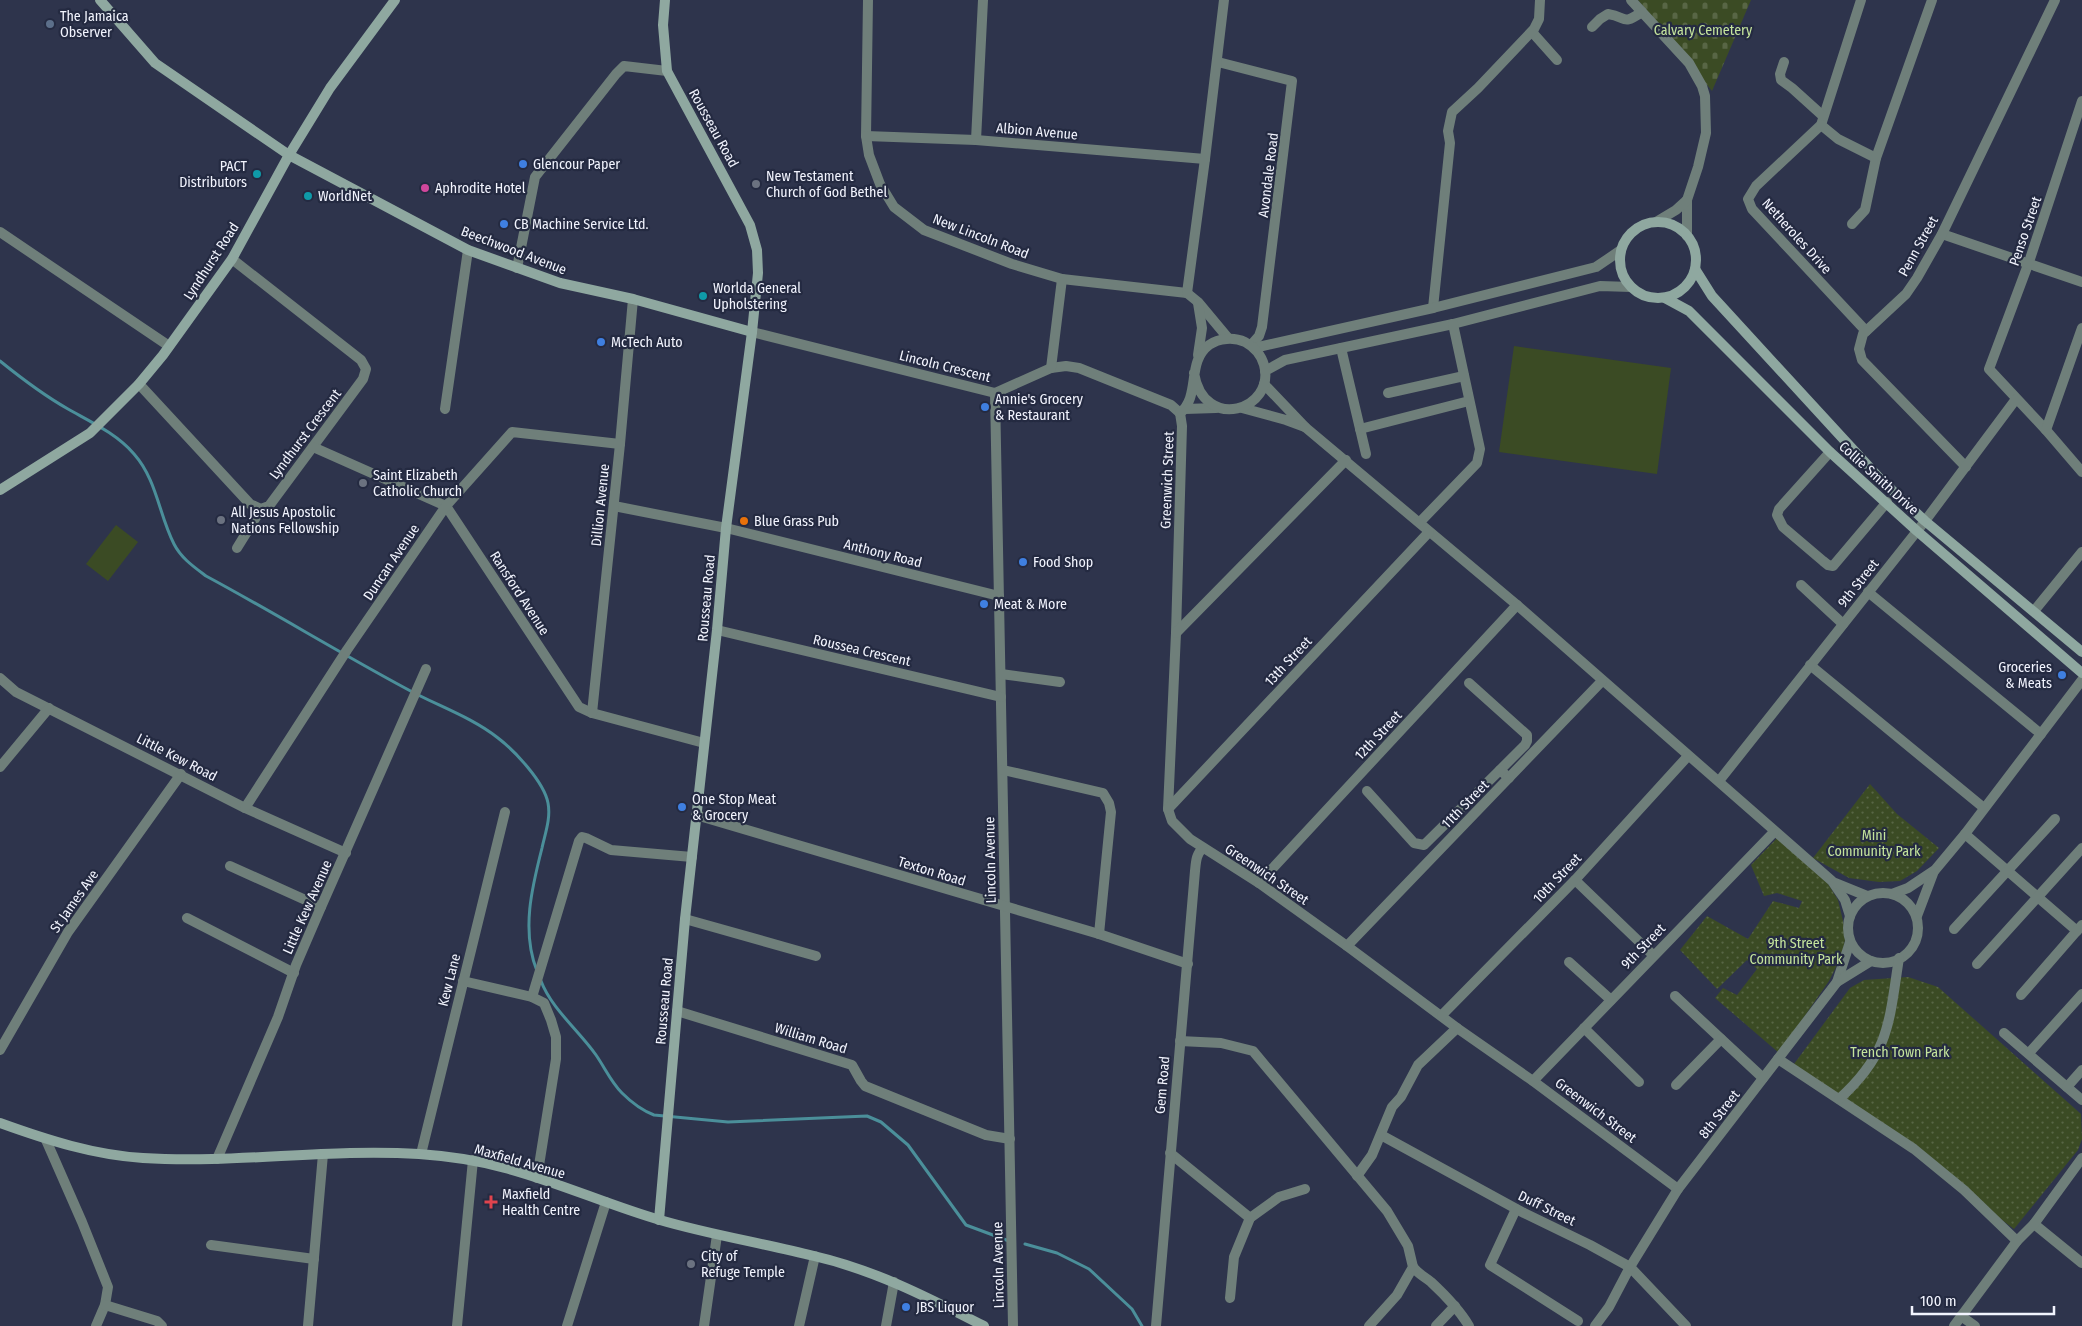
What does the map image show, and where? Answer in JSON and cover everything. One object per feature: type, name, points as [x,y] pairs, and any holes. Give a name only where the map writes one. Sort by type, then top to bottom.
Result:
[{"type":"street","name":"Beechwood Avenue","points":[[100,0],[155,63],[288,155],[468,250],[560,283],[633,299],[752,332]]},
{"type":"street","name":"Rousseau Road","points":[[659,1220],[685,919],[717,630],[726,528],[758,273],[757,250],[750,225],[668,71],[663,25],[665,0]]},
{"type":"street","name":"New Lincoln Road","points":[[868,0],[866,136],[869,155],[880,184],[894,207],[924,230],[1012,264],[1062,278],[1187,293]]},
{"type":"street","points":[[976,140],[983,0]]},
{"type":"street","points":[[1224,0],[1206,159],[1187,293],[1198,302],[1228,338]]},
{"type":"street","points":[[1433,308],[1450,144],[1448,131],[1452,112],[1532,32],[1539,18],[1540,0]]},
{"type":"street","points":[[1631,0],[1689,63],[1702,86],[1705,96],[1706,133],[1698,167],[1686,200],[1687,236]]},
{"type":"street","name":"Netheroles Drive","points":[[1861,0],[1822,121],[1756,186],[1749,194],[1748,199],[1752,209],[1866,331]]},
{"type":"street","points":[[1852,224],[1865,210],[1876,158],[1932,0]]},
{"type":"street","name":"Penn Street","points":[[1866,331],[1906,294],[1917,278],[1942,234],[2055,0]]},
{"type":"street","name":"Lyndhurst Road","points":[[0,490],[90,433],[139,384],[232,259],[288,155],[330,88],[392,1]]},
{"type":"street","points":[[1592,27],[1600,18],[1608,14],[1629,20],[1642,12]]},
{"type":"street","points":[[1532,32],[1557,60]]},
{"type":"street","name":"Avondale Road","points":[[1218,62],[1292,81],[1262,327],[1260,336],[1253,347]]},
{"type":"street","points":[[1784,62],[1781,80],[1792,88],[1838,139],[1876,158]]},
{"type":"street","points":[[517,268],[535,177],[624,66],[668,71]]},
{"type":"street","name":"Penso Street","points":[[2016,399],[1989,369],[2029,262],[2082,102]]},
{"type":"street","name":"Albion Avenue","points":[[866,136],[976,140],[1206,159]]},
{"type":"street","points":[[1656,222],[1676,210],[1686,200]]},
{"type":"street","points":[[1656,222],[1668,223],[1678,228],[1687,236],[1695,252],[1695,269],[1687,285],[1674,295],[1665,298],[1647,297],[1631,287],[1624,276],[1620,264],[1621,250],[1630,234],[1647,224],[1656,222]]},
{"type":"street","points":[[0,232],[169,346]]},
{"type":"street","points":[[1942,234],[2029,262],[2082,282]]},
{"type":"street","points":[[445,409],[468,250]]},
{"type":"street","points":[[1253,347],[1433,308],[1596,267],[1621,250]]},
{"type":"street","name":"Lyndhurst Crescent","points":[[232,259],[364,364],[366,369],[364,379],[268,506],[261,509],[237,548]]},
{"type":"street","name":"Collie Smith Drive","points":[[1695,269],[1712,296],[1881,480],[1925,521],[2082,652]]},
{"type":"street","points":[[1051,368],[1062,278]]},
{"type":"street","points":[[1266,371],[1284,360],[1453,324],[1600,286],[1631,287]]},
{"type":"street","name":"Collie Smith Drive","points":[[1665,298],[1688,311],[1830,452],[1887,502],[1917,532],[2082,673]]},
{"type":"street","name":"Dillion Avenue","points":[[592,713],[633,299]]},
{"type":"street","points":[[1198,302],[1202,328],[1193,385],[1182,411],[1242,408],[1305,427]]},
{"type":"street","points":[[1420,522],[1477,463],[1480,449],[1453,324]]},
{"type":"street","points":[[2046,430],[2082,328]]},
{"type":"street","points":[[1866,331],[1860,341],[1859,349],[1862,360],[1966,467]]},
{"type":"street","name":"Lincoln Crescent","points":[[752,332],[995,393],[1051,368],[1066,366],[1079,368],[1182,411]]},
{"type":"street","points":[[1197,361],[1209,345],[1228,338],[1240,340],[1253,347],[1262,359],[1266,371],[1264,384],[1256,399],[1242,408]]},
{"type":"street","points":[[1341,348],[1366,454]]},
{"type":"street","points":[[1194,373],[1196,386],[1203,398],[1214,406],[1227,410]]},
{"type":"street","points":[[1388,393],[1464,376]]},
{"type":"street","points":[[139,384],[250,504],[261,509]]},
{"type":"street","points":[[1264,384],[1305,427],[1517,605],[1832,881],[1845,900],[1850,916],[1850,942],[1837,982]]},
{"type":"street","name":"Lincoln Avenue","points":[[995,393],[1013,1326]]},
{"type":"street","points":[[2016,399],[2082,472]]},
{"type":"street","name":"9th Street","points":[[1719,781],[1917,532],[2016,399]]},
{"type":"street","points":[[1360,429],[1469,401]]},
{"type":"street","name":"Greenwich Street","points":[[1182,411],[1176,633],[1168,809],[1172,821],[1203,848],[1259,883],[1347,946],[1457,1028],[1534,1081],[1678,1189]]},
{"type":"street","name":"Duncan Avenue","points":[[245,808],[344,655],[446,506],[512,432],[620,444]]},
{"type":"street","points":[[313,448],[446,506]]},
{"type":"street","points":[[1830,452],[1779,509],[1777,515],[1783,527],[1823,561],[1833,566],[1887,502]]},
{"type":"street","points":[[1176,633],[1346,460]]},
{"type":"street","name":"Ransford Avenue","points":[[446,506],[579,707],[592,713],[704,743]]},
{"type":"street","name":"Anthony Road","points":[[614,506],[726,528],[999,596]]},
{"type":"street","name":"13th Street","points":[[1168,809],[1429,532]]},
{"type":"street","points":[[2034,611],[2082,552]]},
{"type":"street","points":[[1801,585],[1843,624]]},
{"type":"street","points":[[1868,592],[2041,734]]},
{"type":"street","name":"12th Street","points":[[1259,883],[1517,605]]},
{"type":"street","name":"Roussea Crescent","points":[[717,630],[1001,697]]},
{"type":"street","points":[[1810,665],[1984,808]]},
{"type":"street","name":"Little Kew Avenue","points":[[217,1159],[278,1017],[321,906],[426,668]]},
{"type":"street","points":[[1001,674],[1060,682]]},
{"type":"street","name":"Little Kew Road","points":[[0,678],[16,692],[245,808],[346,853]]},
{"type":"street","points":[[1832,881],[1867,896],[1892,894],[1908,888],[1935,870],[1965,834],[2082,680]]},
{"type":"street","name":"11th Street","points":[[1347,946],[1602,681]]},
{"type":"street","points":[[1366,791],[1414,843],[1424,845],[1525,745],[1527,735],[1469,683]]},
{"type":"street","points":[[0,767],[48,708]]},
{"type":"street","name":"10th Street","points":[[1442,1015],[1575,880],[1688,756]]},
{"type":"street","points":[[1002,770],[1103,793],[1109,802],[1111,812],[1108,852],[1099,934]]},
{"type":"street","points":[[1500,770],[1509,778]]},
{"type":"street","name":"St James Ave","points":[[0,1050],[68,932],[181,774]]},
{"type":"street","name":"Kew Lane","points":[[420,1154],[505,812]]},
{"type":"street","name":"Texton Road","points":[[696,815],[1099,934],[1188,964]]},
{"type":"street","points":[[1954,928],[2055,819]]},
{"type":"street","name":"9th Street","points":[[1534,1081],[1653,955],[1774,832]]},
{"type":"street","points":[[1965,834],[2038,897],[2080,928],[2021,995]]},
{"type":"street","points":[[532,997],[579,841],[582,837],[611,850],[692,857]]},
{"type":"street","name":"Gem Road","points":[[1156,1326],[1197,857],[1199,851],[1203,848]]},
{"type":"street","points":[[1977,964],[2082,848]]},
{"type":"street","points":[[230,866],[321,906]]},
{"type":"street","points":[[1850,942],[1857,952],[1871,961],[1886,962],[1905,955],[1914,944],[1918,931],[1917,916],[1935,870]]},
{"type":"street","points":[[1575,880],[1653,955]]},
{"type":"street","points":[[1892,894],[1908,902],[1917,916]]},
{"type":"street","points":[[1850,916],[1855,907],[1867,896]]},
{"type":"street","points":[[187,918],[294,973]]},
{"type":"street","points":[[685,919],[816,956]]},
{"type":"street","points":[[1839,1099],[1858,1081],[1880,1050],[1888,1029],[1899,958]]},
{"type":"street","points":[[1837,982],[1871,961]]},
{"type":"street","points":[[1569,962],[1610,1000]]},
{"type":"street","points":[[463,981],[532,997],[544,1003],[556,1037],[556,1059],[537,1178]]},
{"type":"street","name":"8th Street","points":[[1594,1326],[1609,1307],[1630,1267],[1678,1189],[1837,982]]},
{"type":"street","points":[[2029,1053],[2082,994]]},
{"type":"street","points":[[1674,996],[1763,1078]]},
{"type":"street","name":"William Road","points":[[677,1011],[852,1065],[865,1086],[986,1135],[1010,1139]]},
{"type":"street","points":[[1357,1176],[1372,1155],[1392,1107],[1401,1097],[1418,1065],[1457,1028]]},
{"type":"street","points":[[1584,1028],[1639,1082]]},
{"type":"street","points":[[2004,1033],[2082,1100]]},
{"type":"street","points":[[1676,1085],[1721,1039]]},
{"type":"street","points":[[1180,1041],[1221,1043],[1253,1051],[1314,1121],[1387,1211],[1408,1246],[1413,1267],[1418,1274],[1426,1278],[1462,1313],[1469,1326]]},
{"type":"street","points":[[1778,1060],[1914,1149],[1964,1190],[2016,1241]]},
{"type":"street","points":[[2067,1087],[2082,1070]]},
{"type":"street","name":"Maxfield Avenue","points":[[0,1123],[46,1140],[85,1150],[142,1158],[217,1159],[377,1152],[420,1154],[473,1160],[506,1168],[659,1220],[717,1236],[814,1256],[894,1282],[984,1326]]},
{"type":"street","name":"Duff Street","points":[[1381,1135],[1516,1209],[1630,1267],[1686,1326]]},
{"type":"street","points":[[46,1140],[108,1287],[105,1305],[96,1326]]},
{"type":"street","points":[[1170,1153],[1250,1218]]},
{"type":"street","points":[[308,1326],[323,1154]]},
{"type":"street","points":[[1954,1326],[2016,1241],[2034,1224],[2082,1158]]},
{"type":"street","points":[[457,1326],[473,1160]]},
{"type":"street","points":[[1230,1298],[1234,1257],[1250,1218],[1279,1197],[1305,1188]]},
{"type":"street","points":[[567,1326],[606,1202]]},
{"type":"street","points":[[1516,1209],[1490,1265],[1576,1324],[1594,1326]]},
{"type":"street","points":[[2034,1224],[2082,1262]]},
{"type":"street","points":[[704,1326],[717,1236]]},
{"type":"street","points":[[211,1246],[314,1259]]},
{"type":"street","points":[[799,1326],[814,1256]]},
{"type":"street","points":[[1370,1326],[1397,1295],[1413,1267]]},
{"type":"street","points":[[886,1326],[894,1282]]},
{"type":"street","points":[[105,1305],[157,1321],[162,1326]]},
{"type":"street","points":[[1436,1326],[1455,1306]]},
{"type":"street","points":[[1961,1316],[1975,1326]]},
{"type":"green space","name":"Calvary Cemetery","points":[[1638,0],[1751,0],[1712,91]]},
{"type":"green space","points":[[1514,346],[1671,368],[1657,474],[1499,452]]},
{"type":"green space","points":[[116,525],[138,542],[108,581],[86,564]]},
{"type":"green space","name":"Mini Community Park","points":[[1870,784],[1897,814],[1939,848],[1917,871],[1900,881],[1879,882],[1849,878],[1813,858]]},
{"type":"green space","name":"9th Street Community Park","points":[[1779,836],[1825,879],[1838,900],[1844,925],[1845,940],[1842,955],[1829,981],[1779,1053],[1715,998],[1723,988],[1737,995],[1757,969],[1747,960],[1717,989],[1680,950],[1707,916],[1748,939],[1773,901],[1799,908],[1802,901],[1777,893],[1764,896],[1751,865]]},
{"type":"green space","name":"Trench Town Park","points":[[1908,977],[1938,987],[2081,1114],[2082,1139],[2078,1150],[2014,1229],[1794,1064],[1850,988],[1864,980]]},
{"type":"waterway","points":[[0,361],[51,398],[112,434],[134,454],[142,464],[153,486],[174,544],[184,558],[206,576],[416,694],[476,723],[498,738],[520,759],[541,786],[549,809],[530,909],[530,940],[532,956],[537,971]]},
{"type":"waterway","points":[[541,981],[552,1001],[596,1055],[618,1089],[645,1111],[654,1115],[728,1122],[867,1116],[881,1122],[908,1145],[966,1225],[1009,1241]]},
{"type":"waterway","points":[[1025,1244],[1057,1253],[1089,1269],[1132,1309],[1142,1326]]},
{"type":"place","name":"The Jamaica Observer","points":[[50,24]]},
{"type":"place","name":"Glencour Paper","points":[[523,164]]},
{"type":"place","name":"PACT Distributors","points":[[257,174]]},
{"type":"place","name":"New Testament Church of God Bethel","points":[[756,184]]},
{"type":"place","name":"Aphrodite Hotel","points":[[425,188]]},
{"type":"place","name":"WorldNet","points":[[308,196]]},
{"type":"place","name":"CB Machine Service Ltd.","points":[[504,224]]},
{"type":"place","name":"Worlda General Upholstering","points":[[703,296]]},
{"type":"place","name":"McTech Auto","points":[[601,342]]},
{"type":"place","name":"Annie's Grocery & Restaurant","points":[[985,407]]},
{"type":"place","name":"Saint Elizabeth Catholic Church","points":[[363,483]]},
{"type":"place","name":"All Jesus Apostolic Nations Fellowship","points":[[221,520]]},
{"type":"place","name":"Blue Grass Pub","points":[[744,521]]},
{"type":"place","name":"Food Shop","points":[[1023,562]]},
{"type":"place","name":"Meat & More","points":[[984,604]]},
{"type":"place","name":"Groceries & Meats","points":[[2062,675]]},
{"type":"place","name":"One Stop Meat & Grocery","points":[[682,807]]},
{"type":"place","name":"Maxfield Health Centre","points":[[491,1202]]},
{"type":"place","name":"City of Refuge Temple","points":[[691,1264]]},
{"type":"place","name":"JBS Liquor","points":[[906,1307]]}]
